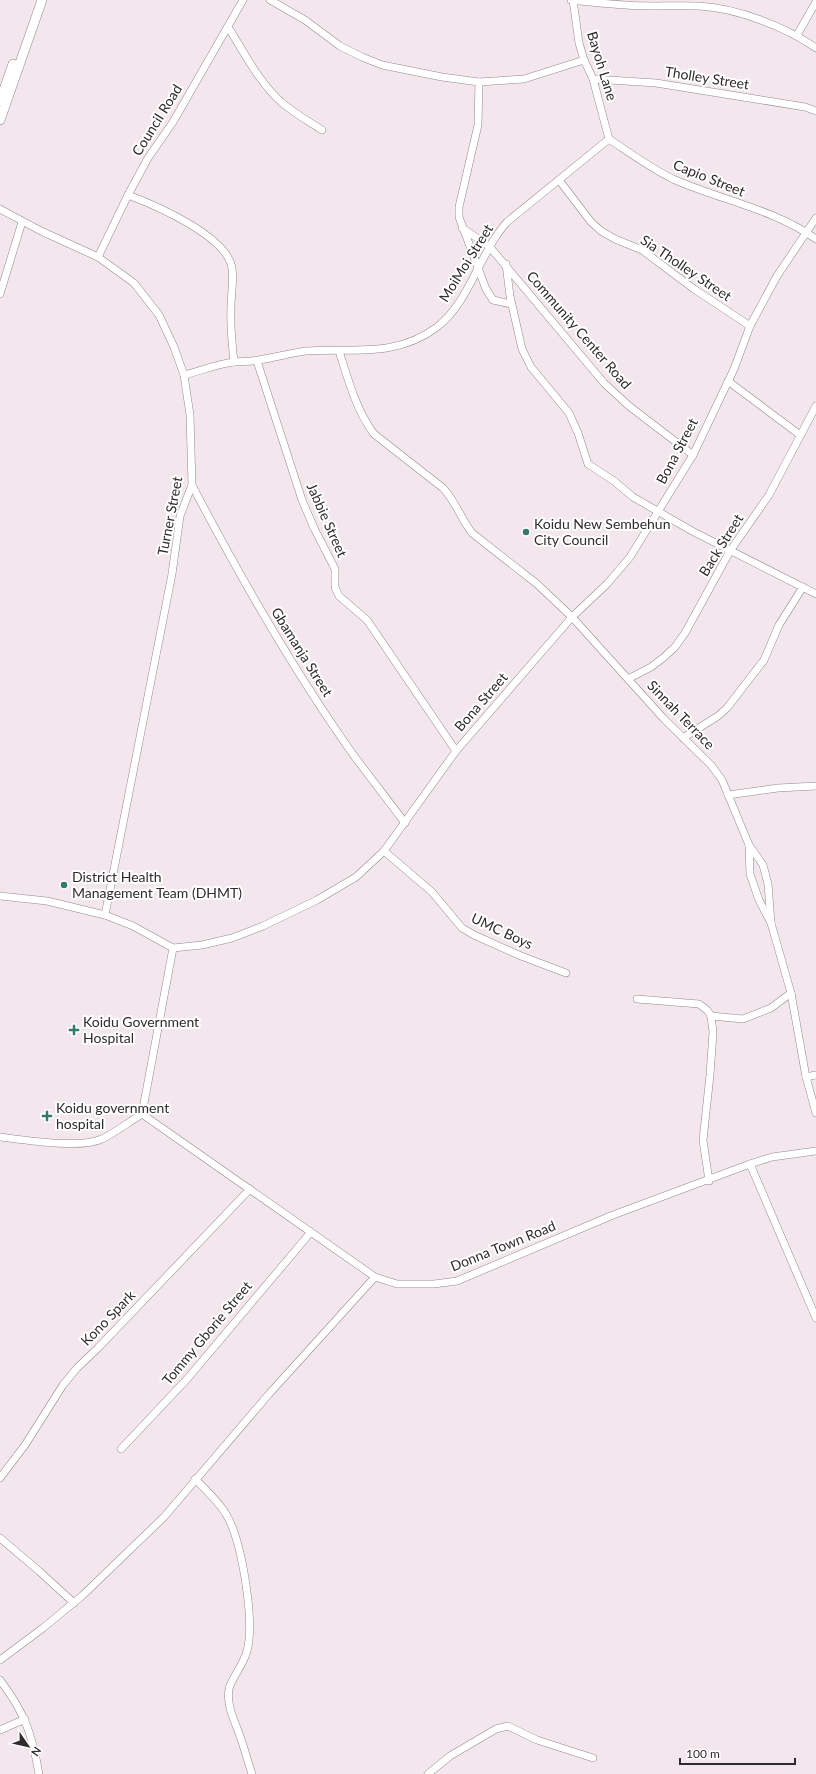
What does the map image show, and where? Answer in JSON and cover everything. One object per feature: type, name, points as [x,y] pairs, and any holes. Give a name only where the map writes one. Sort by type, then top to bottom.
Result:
[{"type":"main road","points":[[0,100],[36,0]]},
{"type":"main road","points":[[0,120],[42,0]]},
{"type":"street","name":"Council Road","points":[[98,257],[148,158],[173,122],[243,0]]},
{"type":"street","points":[[270,0],[305,20],[340,46],[375,62],[442,77],[479,82],[524,79],[584,60]]},
{"type":"street","points":[[572,0],[626,5],[701,3],[783,28],[797,35],[816,48]]},
{"type":"street","name":"Bayoh Lane","points":[[572,0],[579,44],[592,79],[608,139]]},
{"type":"street","points":[[797,35],[816,2]]},
{"type":"street","points":[[228,26],[256,72],[272,93],[295,112],[322,130]]},
{"type":"street","name":"Tholley Street","points":[[592,79],[656,83],[805,107],[816,111]]},
{"type":"street","points":[[479,82],[478,125],[459,217],[486,289],[493,300],[511,304]]},
{"type":"street","name":"MoiMoi Street","points":[[184,375],[234,362],[257,361],[304,351],[373,351],[397,346],[422,336],[437,327],[449,316],[478,269],[489,246],[507,222],[608,139]]},
{"type":"street","name":"Capio Street","points":[[608,139],[653,168],[674,179],[772,216],[805,232]]},
{"type":"street","name":"Sia Tholley Street","points":[[559,180],[591,222],[601,230],[615,239],[642,250],[694,289],[750,326]]},
{"type":"street","points":[[128,195],[175,215],[208,237],[227,254],[232,267],[231,315],[234,362]]},
{"type":"street","name":"Turner Street","points":[[0,209],[22,222],[98,257],[122,272],[144,294],[159,315],[174,347],[184,375],[190,415],[192,485],[180,516],[172,574],[105,915]]},
{"type":"street","name":"Bona Street","points":[[173,948],[202,945],[232,938],[263,926],[317,900],[356,877],[384,851],[456,751],[572,617],[601,590],[630,557],[659,512],[692,455],[728,381],[750,326],[777,276],[805,232],[816,218]]},
{"type":"street","points":[[0,294],[22,222]]},
{"type":"street","name":"Community Center Road","points":[[462,228],[489,246],[506,264],[604,383],[629,406],[692,455]]},
{"type":"street","points":[[805,232],[816,239]]},
{"type":"street","points":[[506,264],[511,304],[522,350],[531,367],[569,413],[578,433],[588,464],[614,481],[633,497],[659,512],[730,551],[816,594]]},
{"type":"street","points":[[339,351],[366,423],[374,434],[443,488],[451,497],[464,524],[472,533],[537,584],[572,617]]},
{"type":"street","name":"Jabbie Street","points":[[257,361],[302,500],[314,528],[335,569],[336,592],[368,620],[456,751]]},
{"type":"street","points":[[728,381],[800,435]]},
{"type":"street","name":"Back Street","points":[[628,679],[651,667],[675,647],[685,633],[730,551],[769,495],[816,406]]},
{"type":"street","name":"Gbamanja Street","points":[[192,485],[242,579],[299,672],[352,752],[405,823]]},
{"type":"street","points":[[683,738],[718,716],[727,708],[764,660],[779,625],[803,587]]},
{"type":"street","name":"Sinnah Terrace","points":[[572,617],[664,719],[711,765],[722,780],[749,845],[760,860],[766,873],[771,923]]},
{"type":"street","points":[[728,795],[778,788],[816,786]]},
{"type":"street","name":"Sinnah Terrace","points":[[749,845],[750,874],[759,900],[771,923]]},
{"type":"street","name":"UMC Boys","points":[[384,851],[432,892],[462,928],[521,956],[566,973]]},
{"type":"street","points":[[0,896],[47,900],[105,915],[133,926],[173,948],[142,1114],[102,1139],[91,1142],[72,1143],[0,1138]]},
{"type":"street","points":[[771,923],[791,993],[806,1077],[816,1113]]},
{"type":"street","points":[[711,1016],[743,1019],[771,1008],[791,993]]},
{"type":"street","points":[[636,999],[699,1004],[707,1010],[711,1016],[713,1032],[711,1068],[703,1140],[709,1181]]},
{"type":"street","points":[[806,1077],[816,1075]]},
{"type":"street","name":"Donna Town Road","points":[[142,1114],[375,1277],[397,1284],[434,1284],[457,1281],[613,1215],[709,1181],[750,1164],[772,1158],[816,1151]]},
{"type":"street","points":[[750,1164],[816,1318]]},
{"type":"street","name":"Kono Spark","points":[[0,1478],[25,1445],[63,1385],[77,1368],[98,1348],[250,1189]]},
{"type":"street","name":"Tommy Gborie Street","points":[[121,1449],[188,1378],[311,1232]]},
{"type":"street","points":[[0,1660],[74,1603],[164,1517],[269,1394],[375,1277]]},
{"type":"street","points":[[195,1479],[226,1514],[238,1545],[247,1598],[249,1641],[244,1660],[230,1685],[229,1695],[231,1714],[252,1774]]},
{"type":"street","points":[[0,1538],[74,1603]]},
{"type":"street","points":[[0,1680],[12,1696],[25,1719],[39,1774]]},
{"type":"street","points":[[0,1730],[25,1719]]},
{"type":"street","points":[[428,1774],[456,1752],[496,1729],[508,1726],[537,1740],[593,1758]]},
{"type":"place","name":"Koidu New Sembehun City Council","points":[[526,532]]},
{"type":"place","name":"District Health Management Team (DHMT)","points":[[64,885]]},
{"type":"place","name":"Koidu Government Hospital","points":[[74,1030]]},
{"type":"place","name":"Koidu government hospital","points":[[47,1116]]}]
